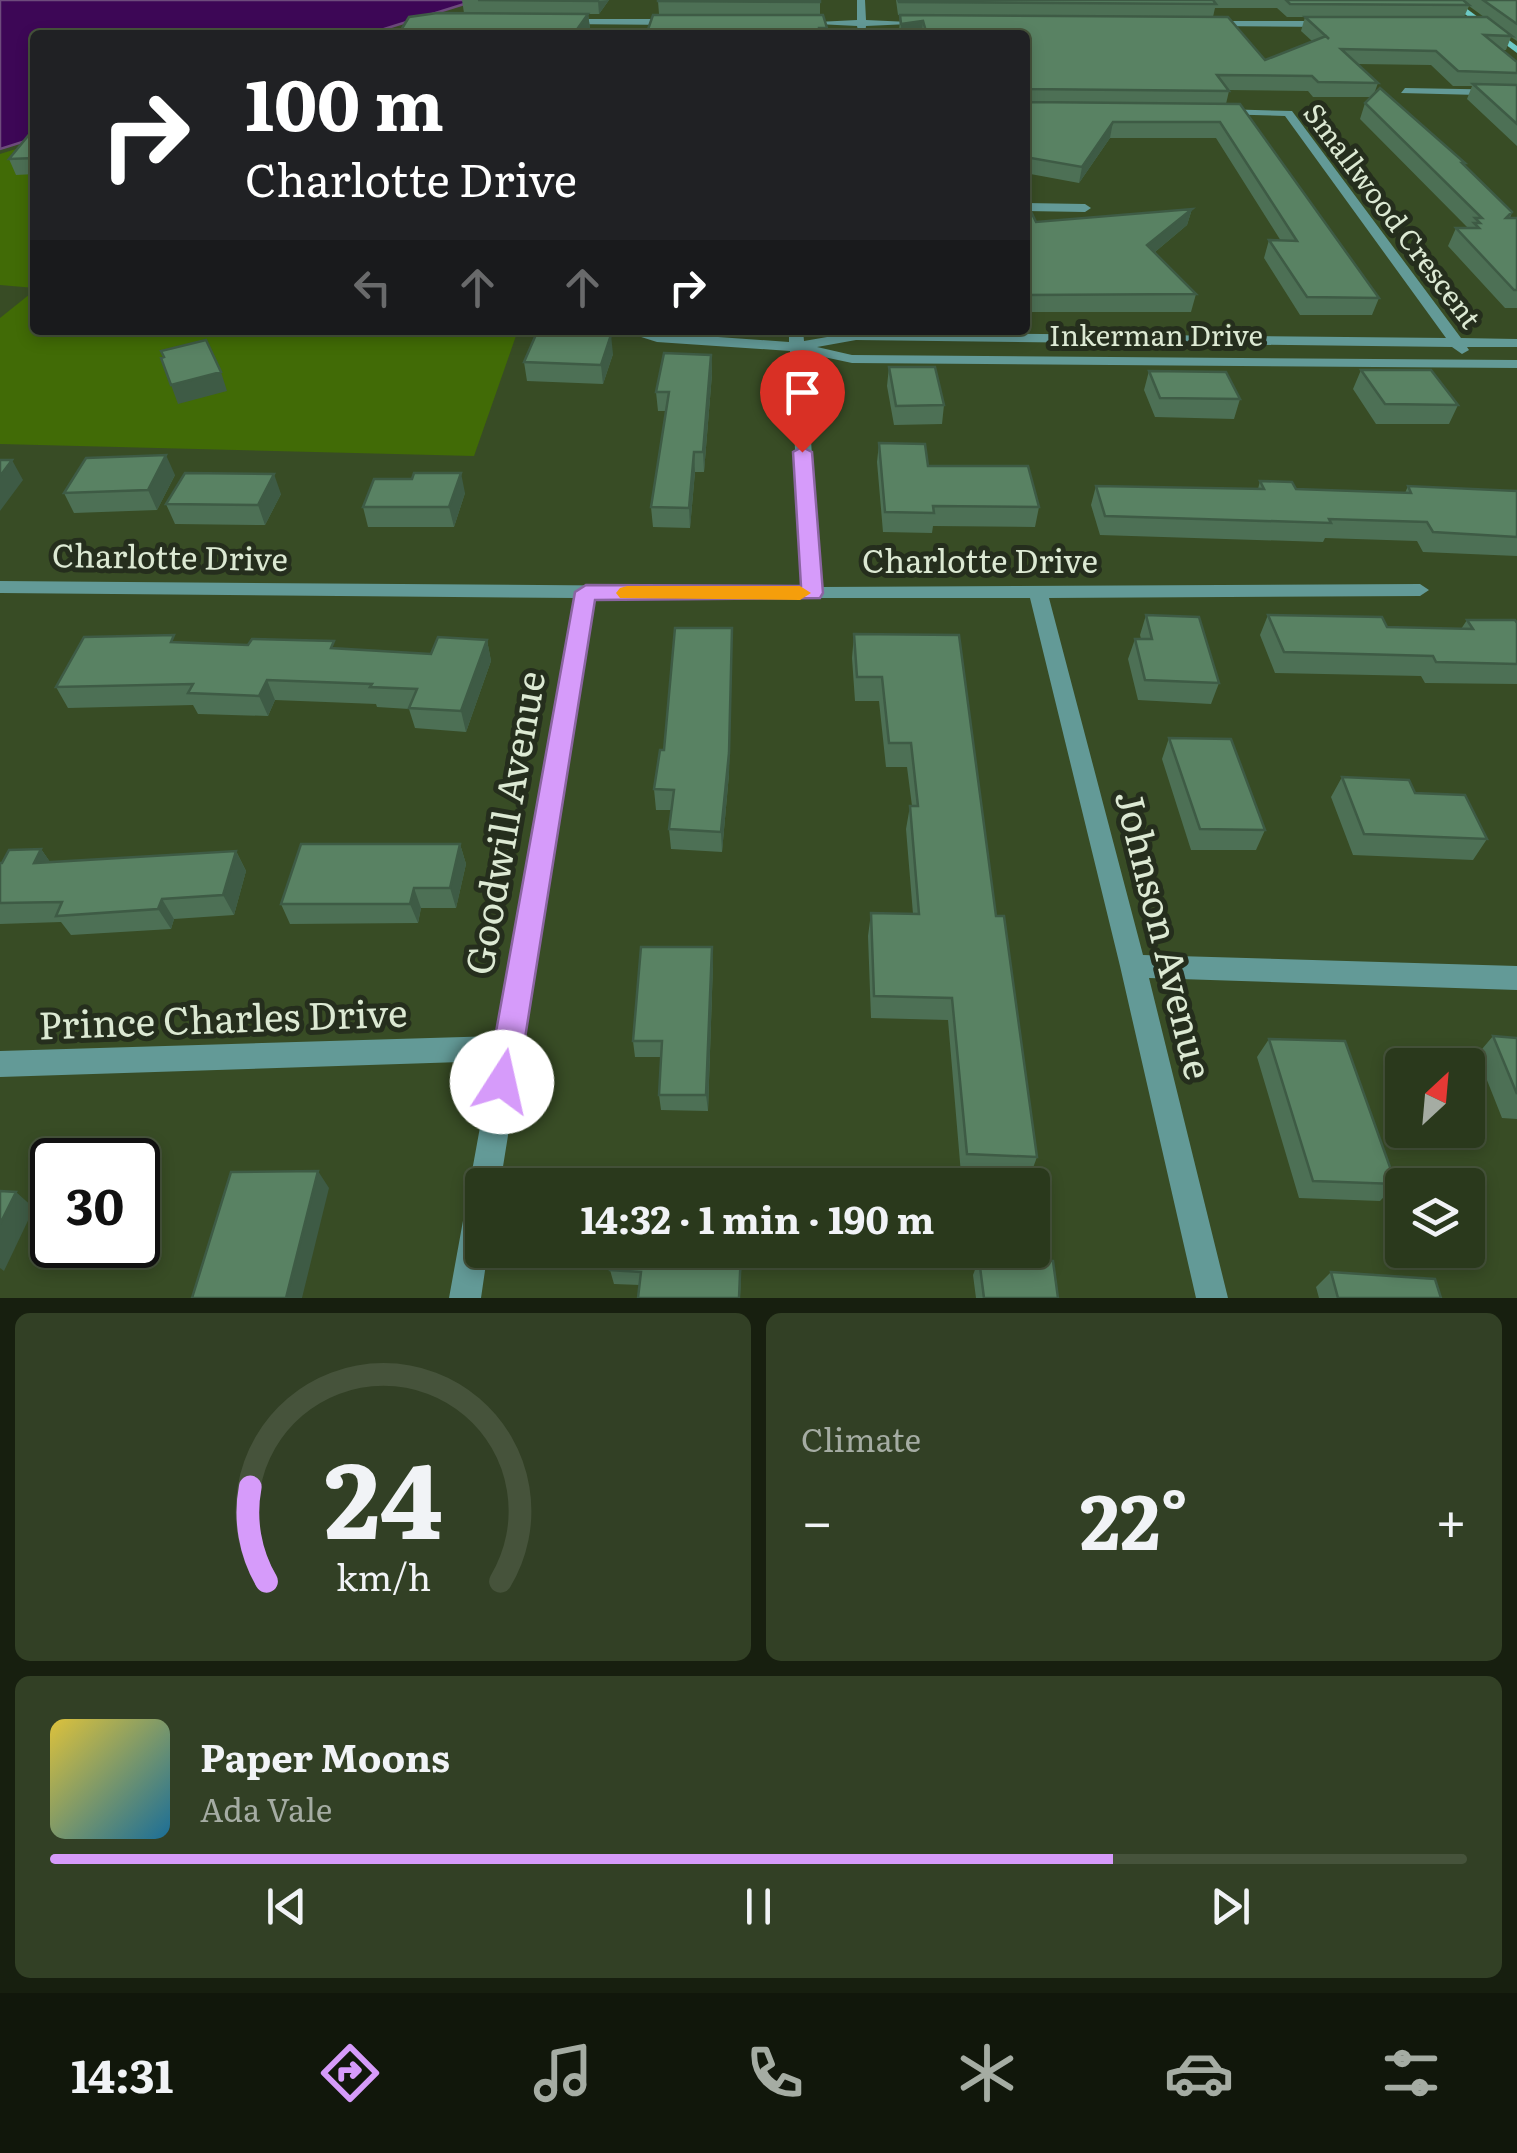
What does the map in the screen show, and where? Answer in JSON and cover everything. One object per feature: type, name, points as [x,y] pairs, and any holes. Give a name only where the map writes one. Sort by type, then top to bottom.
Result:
[{"type":"main road","points":[[1450,0],[1517,50]]},
{"type":"street","points":[[861,0],[861,29]]},
{"type":"street","points":[[550,22],[698,22]]},
{"type":"street","points":[[620,30],[624,22]]},
{"type":"street","points":[[791,23],[861,29],[940,24]]},
{"type":"street","points":[[1200,24],[1339,24]]},
{"type":"street","points":[[1459,24],[1479,24]]},
{"type":"street","points":[[1405,91],[1517,94]]},
{"type":"street","name":"Smallwood Crescent","points":[[1213,112],[1288,113],[1472,364]]},
{"type":"street","points":[[1030,207],[1084,208]]},
{"type":"street","name":"Inkerman Drive","points":[[645,335],[1517,343]]},
{"type":"street","points":[[795,338],[812,593]]},
{"type":"street","name":"Inkerman Drive","points":[[795,338],[852,358],[1517,364]]},
{"type":"street","name":"Charlotte Drive","points":[[0,586],[812,593],[1420,590]]},
{"type":"street","name":"Goodwill Avenue","points":[[488,1168],[586,592]]},
{"type":"street","name":"Johnson Avenue","points":[[1038,592],[1134,966],[1212,1298]]},
{"type":"street","points":[[1134,966],[1517,978]]},
{"type":"street","name":"Prince Charles Drive","points":[[0,1064],[508,1048]]},
{"type":"street","points":[[465,1298],[470,1268]]},
{"type":"green space","points":[[30,145],[30,288],[0,285],[0,154]]},
{"type":"green space","points":[[30,294],[30,335],[516,335],[474,456],[0,444],[0,318]]},
{"type":"shaded area","points":[[0,0],[477,0],[381,30],[30,30],[30,140],[0,149]]},
{"type":"building","points":[[820,0],[820,2],[658,1]]},
{"type":"building","points":[[1213,0],[1216,4],[899,2]]},
{"type":"building","points":[[1286,0],[1463,0],[1469,5],[1290,4]]},
{"type":"building","points":[[1483,0],[1517,0],[1517,24]]},
{"type":"building","points":[[437,13],[588,14],[577,30],[401,30],[409,17]]},
{"type":"building","points":[[653,15],[823,15],[827,28],[819,30],[648,30]]},
{"type":"building","points":[[900,15],[1228,17],[1265,60],[1326,36],[1305,17],[1487,17],[1512,36],[1484,35],[1517,62],[1517,73],[1458,71],[1436,51],[1341,49],[1378,83],[1318,82],[1312,76],[1217,75],[1229,91],[1030,89],[1030,30],[926,30],[923,21],[901,24]]},
{"type":"building","points":[[1473,84],[1517,85],[1517,124]]},
{"type":"building","points":[[1380,88],[1465,163],[1512,212],[1506,218],[1517,218],[1517,290],[1456,228],[1479,228],[1475,218],[1482,218],[1365,103]]},
{"type":"building","points":[[1030,102],[1240,104],[1379,298],[1307,297],[1269,240],[1297,241],[1220,122],[1113,122],[1082,167],[1030,158]]},
{"type":"building","points":[[30,133],[30,158],[9,159]]},
{"type":"building","points":[[1030,209],[1036,222],[1192,209],[1147,245],[1196,294],[1030,295]]},
{"type":"building","points":[[536,335],[611,335],[601,365],[524,362]]},
{"type":"building","points":[[206,340],[221,372],[171,385],[161,351]]},
{"type":"building","points":[[664,353],[711,355],[703,452],[694,452],[689,508],[651,507],[669,392],[656,392]]},
{"type":"building","points":[[889,367],[935,367],[944,405],[896,406]]},
{"type":"building","points":[[1361,370],[1431,370],[1458,405],[1385,404]]},
{"type":"building","points":[[1149,371],[1226,372],[1240,399],[1160,398]]},
{"type":"building","points":[[879,443],[925,444],[928,466],[1028,466],[1039,507],[933,506],[934,513],[885,512]]},
{"type":"building","points":[[166,455],[148,490],[64,493],[86,458]]},
{"type":"building","points":[[0,460],[12,460],[0,476]]},
{"type":"building","points":[[185,473],[274,474],[258,505],[166,504]]},
{"type":"building","points":[[414,473],[461,473],[449,507],[363,507],[374,479],[412,479]]},
{"type":"building","points":[[1260,481],[1292,482],[1296,489],[1411,493],[1408,486],[1517,491],[1517,537],[1433,532],[1427,522],[1105,516],[1096,486],[1264,489]]},
{"type":"building","points":[[1146,615],[1199,617],[1219,683],[1145,680],[1135,639],[1152,639]]},
{"type":"building","points":[[1268,615],[1382,617],[1387,627],[1473,629],[1467,620],[1515,620],[1517,664],[1436,662],[1433,656],[1284,652]]},
{"type":"building","points":[[675,628],[732,628],[729,753],[721,832],[669,829],[674,790],[654,789],[660,750],[664,750]]},
{"type":"building","points":[[854,634],[959,635],[996,916],[1004,916],[1037,1157],[967,1154],[952,998],[874,996],[871,913],[919,914],[910,806],[918,806],[911,743],[889,743],[882,677],[857,677]]},
{"type":"building","points":[[174,635],[171,642],[248,645],[252,639],[334,641],[331,648],[431,654],[438,637],[487,640],[461,711],[409,708],[417,689],[370,687],[372,684],[267,680],[259,696],[188,693],[193,684],[56,687],[84,637]]},
{"type":"building","points":[[1169,738],[1231,739],[1265,830],[1200,829]]},
{"type":"building","points":[[1342,777],[1409,780],[1415,793],[1465,795],[1487,839],[1364,834]]},
{"type":"building","points":[[301,844],[460,844],[450,888],[414,888],[410,904],[281,904]]},
{"type":"building","points":[[41,849],[34,863],[236,851],[223,895],[162,899],[158,909],[56,916],[62,902],[0,903],[0,863],[9,850]]},
{"type":"building","points":[[641,947],[712,947],[706,1095],[659,1095],[662,1041],[633,1041]]},
{"type":"building","points":[[1493,1036],[1517,1038],[1517,1094]]},
{"type":"building","points":[[1269,1039],[1345,1041],[1390,1168],[1385,1168],[1385,1184],[1313,1181]]},
{"type":"building","points":[[318,1171],[286,1298],[192,1298],[231,1172]]},
{"type":"building","points":[[0,1191],[16,1192],[0,1224]]},
{"type":"building","points":[[1053,1261],[1058,1298],[984,1298],[980,1268],[1050,1268]]},
{"type":"building","points":[[740,1268],[739,1298],[638,1298],[641,1272],[610,1270]]},
{"type":"building","points":[[1331,1272],[1435,1279],[1441,1298],[1338,1298]]},
{"type":"slow traffic","points":[[627,593],[800,593]]},
{"type":"route","points":[[502,1082],[586,592],[812,593],[802,452]]}]
